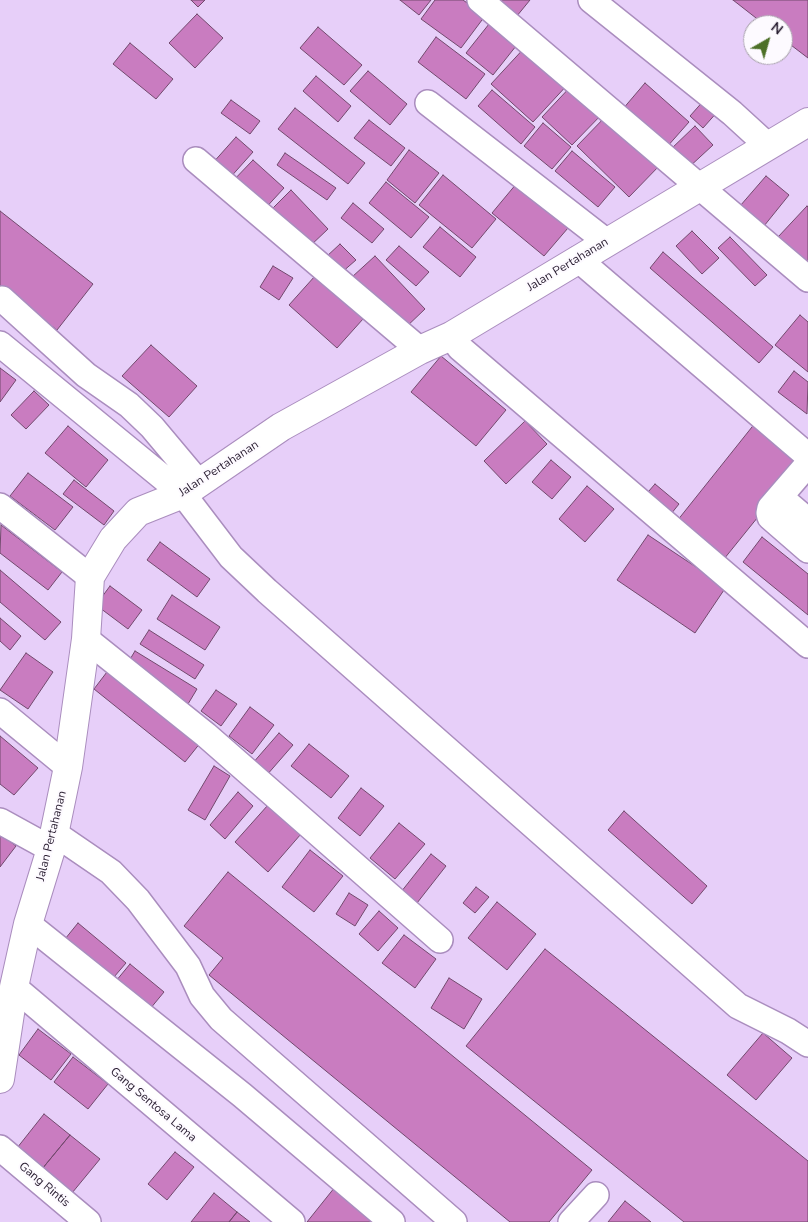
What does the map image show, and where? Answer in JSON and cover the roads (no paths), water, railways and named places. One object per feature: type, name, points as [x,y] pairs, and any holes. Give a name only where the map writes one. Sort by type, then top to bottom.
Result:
[{"type":"main road","name":"Jalan Pertahanan","points":[[0,1079],[14,988],[28,924],[53,841],[68,767],[86,639],[90,577],[113,539],[138,512],[191,489],[281,427],[420,350],[451,336],[578,258],[808,122]]},
{"type":"street","points":[[480,0],[808,279]]},
{"type":"street","points":[[591,0],[732,113],[767,145]]},
{"type":"street","points":[[428,103],[607,242]]},
{"type":"street","points":[[196,160],[420,350]]},
{"type":"street","points":[[578,258],[808,456]]},
{"type":"street","points":[[2,299],[86,375],[129,405],[191,489],[231,558],[738,1006],[788,1031],[808,1044]]},
{"type":"street","points":[[451,336],[460,348],[808,645]]},
{"type":"street","points":[[0,344],[191,489]]},
{"type":"street","points":[[808,464],[770,508],[770,517],[808,550]]},
{"type":"street","points":[[780,497],[808,521]]},
{"type":"street","points":[[0,506],[90,577]]},
{"type":"street","points":[[86,639],[206,735],[440,940]]},
{"type":"street","points":[[0,711],[68,767]]},
{"type":"street","points":[[0,821],[53,841],[111,872],[138,900],[188,966],[202,996],[221,1019],[454,1222]]},
{"type":"street","points":[[28,924],[242,1095],[392,1222]]},
{"type":"street","name":"Gang Sentosa Lama","points":[[14,988],[292,1222]]},
{"type":"street","name":"Gang Rintis","points":[[0,1148],[88,1222]]},
{"type":"street","points":[[571,1222],[596,1195]]}]
